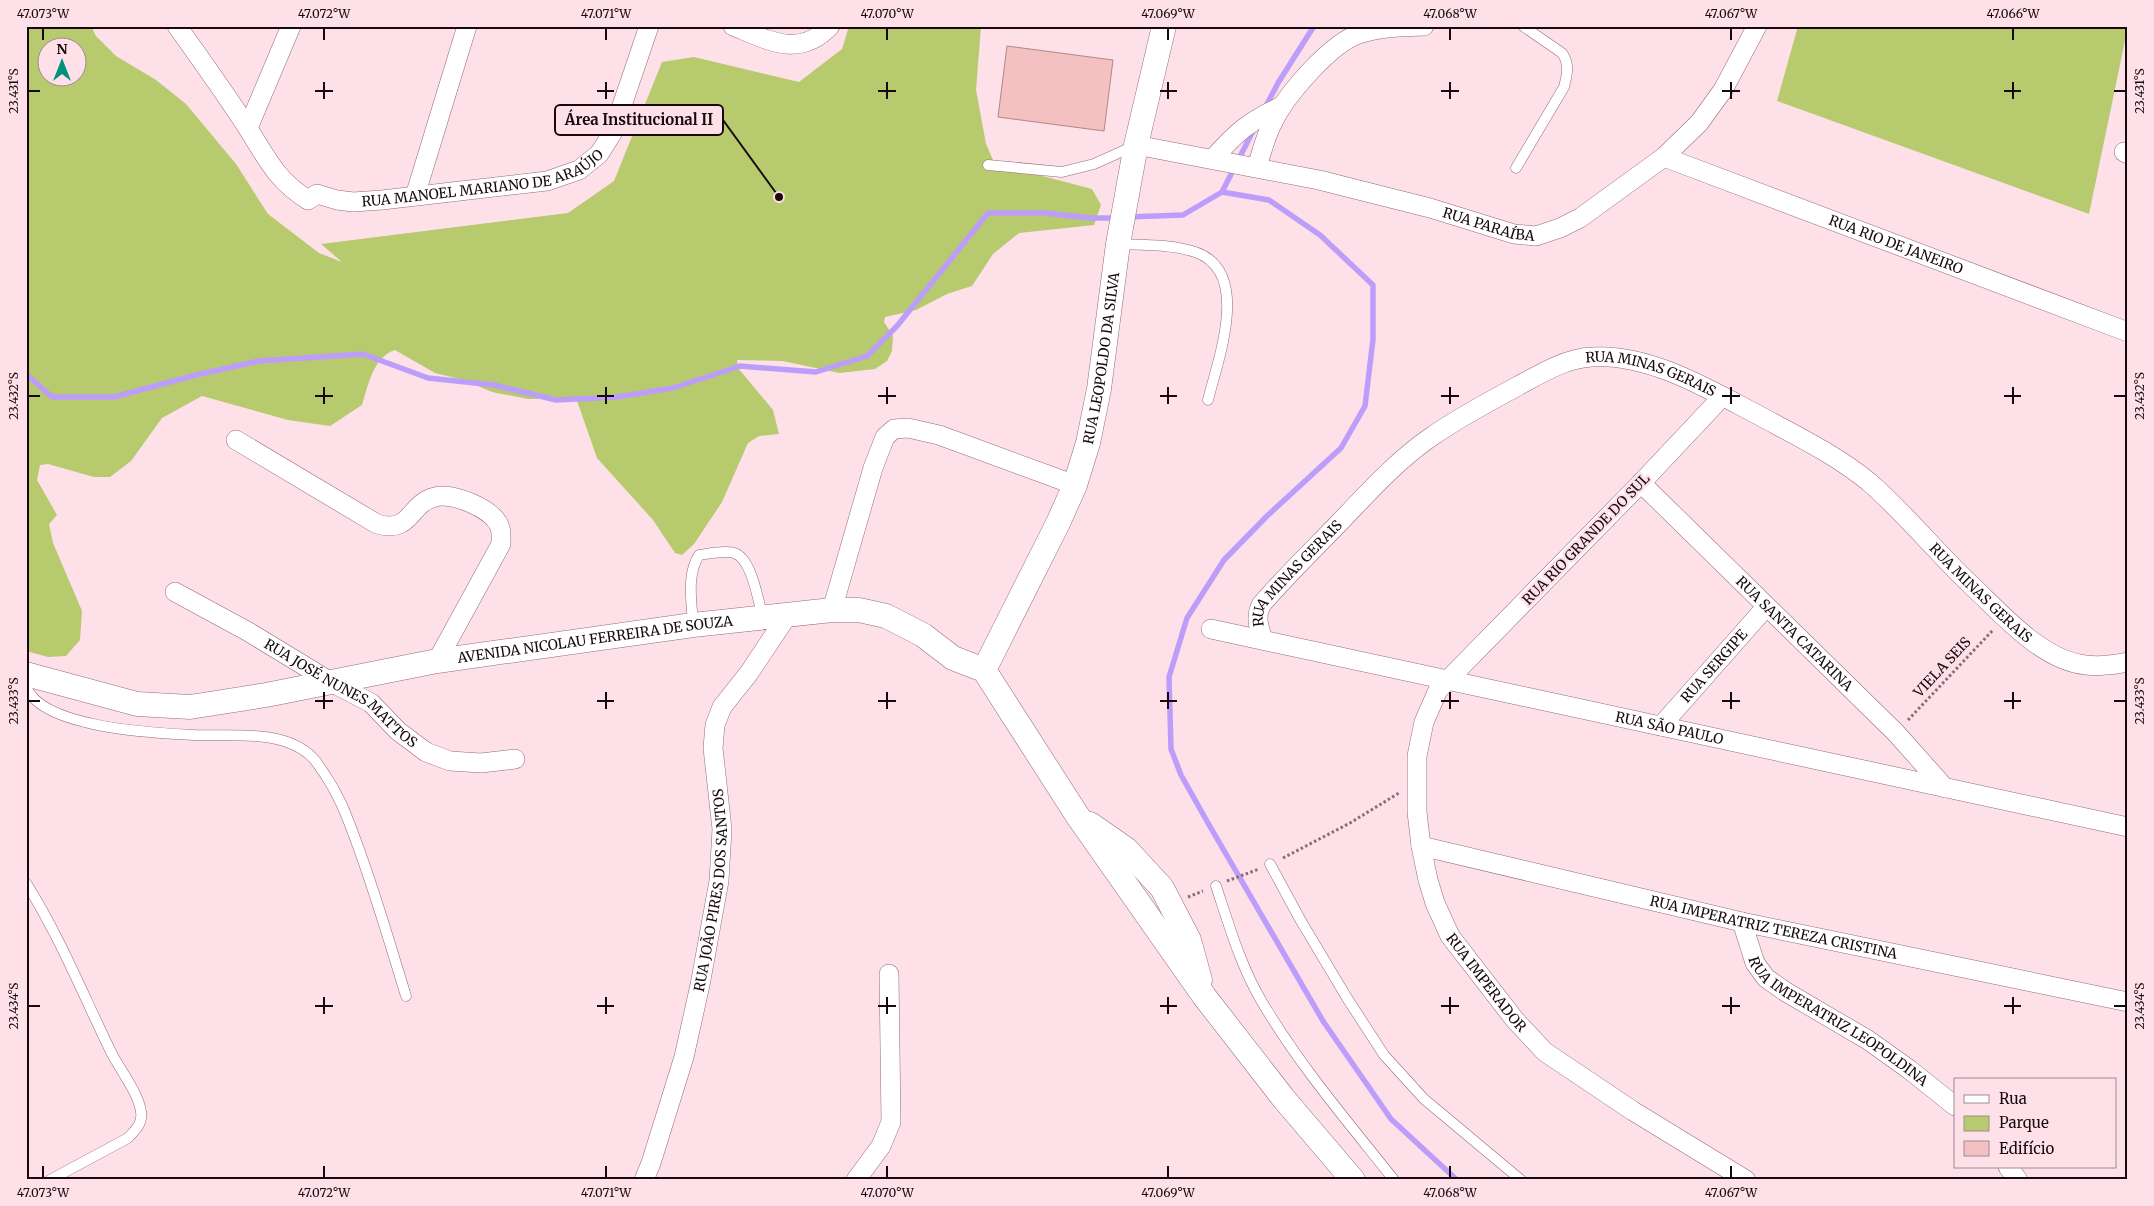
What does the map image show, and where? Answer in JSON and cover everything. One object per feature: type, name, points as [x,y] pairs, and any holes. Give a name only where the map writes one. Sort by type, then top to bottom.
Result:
[{"type":"street","points":[[178,26],[248,128]]},
{"type":"street","points":[[248,128],[291,26]]},
{"type":"street","points":[[415,196],[466,26]]},
{"type":"street","name":"RUA MANOEL MARIANO DE ARAÚJO","points":[[248,128],[268,162],[285,183],[308,200],[318,194],[353,202],[547,181],[568,175],[589,163],[599,154],[613,132],[649,26]]},
{"type":"street","points":[[733,26],[773,42],[791,45],[816,38],[830,26]]},
{"type":"street","points":[[1257,167],[1268,132],[1282,106],[1328,54],[1357,34],[1388,27],[1424,26]]},
{"type":"street","name":"RUA PARAÍBA","points":[[1136,145],[1319,180],[1430,208],[1514,234],[1536,236],[1560,228],[1580,218],[1664,157],[1699,123],[1723,90],[1756,26]]},
{"type":"street","name":"RUA LEOPOLDO DA SILVA","points":[[984,670],[1075,485],[1088,443],[1099,389],[1118,244],[1158,33]]},
{"type":"street","points":[[1213,159],[1231,138],[1246,125],[1282,106]]},
{"type":"street","name":"RUA RIO DE JANEIRO","points":[[1664,157],[2128,332]]},
{"type":"street","name":"RUA MINAS GERAIS","points":[[1263,640],[1257,617],[1261,606],[1352,509],[1394,467],[1428,438],[1457,419],[1565,363],[1587,357],[1611,356],[1640,362],[1683,378],[1722,396],[1802,438],[1868,481],[1947,562],[2033,641],[2067,661],[2084,665],[2106,666],[2128,662]]},
{"type":"street","name":"RUA RIO GRANDE DO SUL","points":[[1449,680],[1641,484],[1722,396]]},
{"type":"street","points":[[832,610],[873,468],[885,437],[894,429],[908,428],[939,435],[1075,485]]},
{"type":"street","points":[[236,440],[376,524],[389,528],[401,525],[421,505],[435,497],[460,498],[474,504],[493,517],[499,524],[501,544],[437,661]]},
{"type":"street","name":"RUA SANTA CATARINA","points":[[1641,484],[1896,733],[1945,788]]},
{"type":"street","name":"RUA JOSÉ NUNES MATTOS","points":[[174,592],[247,631],[331,682],[371,703],[398,731],[426,752],[450,761],[481,763],[515,760]]},
{"type":"street","name":"RUA SERGIPE","points":[[1661,726],[1766,607]]},
{"type":"street","name":"AVENIDA NICOLAU FERREIRA DE SOUZA","points":[[26,674],[137,704],[190,707],[437,661],[693,625],[832,610],[860,610],[886,616],[923,635],[953,658],[984,670]]},
{"type":"street","name":"RUA JOÃO PIRES DOS SANTOS","points":[[644,1180],[684,1057],[700,985],[719,881],[722,829],[713,748],[715,725],[722,707],[749,673],[787,616]]},
{"type":"street","name":"RUA SÃO PAULO","points":[[1211,629],[2128,828]]},
{"type":"street","points":[[984,670],[1077,815],[1204,996],[1284,1100],[1353,1180]]},
{"type":"street","name":"RUA IMPERADOR","points":[[1449,680],[1438,690],[1424,722],[1416,781],[1421,846],[1435,903],[1450,936],[1514,1020],[1545,1052],[1633,1111],[1746,1180]]},
{"type":"street","points":[[1077,815],[1126,849],[1162,888],[1189,940],[1204,996]]},
{"type":"street","name":"RUA IMPERATRIZ TEREZA CRISTINA","points":[[1421,846],[1742,922],[2128,1002]]},
{"type":"street","name":"RUA IMPERATRIZ LEOPOLDINA","points":[[1742,922],[1755,962],[1766,978],[1786,992],[1868,1040],[1926,1081],[1954,1105]]},
{"type":"street","points":[[856,1180],[881,1146],[891,1122],[889,974]]},
{"type":"street","points":[[2009,1168],[2018,1180]]},
{"type":"lane","points":[[1516,168],[1564,87],[1568,74],[1566,58],[1562,53],[1523,26]]},
{"type":"lane","points":[[988,165],[1062,172],[1094,164],[1136,145]]},
{"type":"lane","points":[[1118,244],[1162,246],[1195,252],[1215,264],[1224,277],[1228,305],[1208,400]]},
{"type":"lane","points":[[693,625],[691,576],[693,564],[699,555],[732,552],[743,558],[749,568],[763,618]]},
{"type":"lane","points":[[26,686],[28,693],[38,704],[61,716],[94,724],[191,735],[267,738],[292,743],[313,758],[340,797],[374,890],[406,996]]},
{"type":"lane","points":[[1270,864],[1346,998],[1384,1055],[1424,1100],[1521,1180]]},
{"type":"lane","points":[[26,883],[79,983],[113,1055],[139,1103],[142,1115],[137,1128],[128,1138],[50,1180]]},
{"type":"lane","points":[[1216,886],[1235,943],[1261,1001],[1305,1068],[1394,1180]]},
{"type":"path","name":"VIELA SEIS","points":[[1896,733],[2005,617]]},
{"type":"path","points":[[1170,904],[1270,864],[1350,824],[1416,781]]},
{"type":"green space","points":[[26,26],[91,26],[96,36],[116,56],[156,80],[186,104],[236,164],[268,214],[319,253],[342,262],[321,244],[568,213],[614,181],[662,62],[694,57],[799,82],[842,49],[849,26],[981,26],[976,90],[986,144],[993,160],[1001,165],[1092,189],[1101,205],[1094,225],[1019,233],[993,254],[972,286],[947,294],[916,310],[885,317],[884,322],[893,336],[892,351],[887,361],[875,369],[839,373],[783,361],[737,360],[738,368],[773,410],[779,434],[759,436],[748,443],[722,502],[694,544],[682,555],[675,553],[653,520],[597,458],[576,398],[528,399],[492,392],[464,380],[435,373],[395,350],[381,359],[376,365],[362,405],[330,426],[288,420],[202,396],[162,418],[131,461],[110,477],[94,477],[48,464],[40,465],[37,480],[57,515],[49,524],[53,543],[82,611],[80,640],[66,656],[48,657],[26,651]]},
{"type":"green space","points":[[1798,26],[2128,26],[2089,214],[1777,101]]},
{"type":"building","points":[[1007,46],[1113,60],[1104,131],[998,117]]},
{"type":"waterway","points":[[1265,108],[1278,83],[1314,26]]},
{"type":"waterway","points":[[1222,192],[1255,127]]},
{"type":"waterway","points":[[1127,217],[1183,215],[1222,192],[1269,200],[1320,235],[1373,285],[1373,339],[1365,406],[1341,448],[1267,516],[1224,560],[1187,618],[1169,677],[1171,749],[1181,775],[1323,1021],[1391,1119],[1457,1180]]},
{"type":"waterway","points":[[26,374],[52,397],[114,397],[196,375],[259,361],[363,354],[428,378],[494,385],[556,400],[617,397],[673,388],[740,366],[816,372],[867,356],[897,326],[988,213],[1044,213],[1091,218],[1118,218]]},
{"type":"place","name":"Área Institucional II","points":[[779,197]]}]
